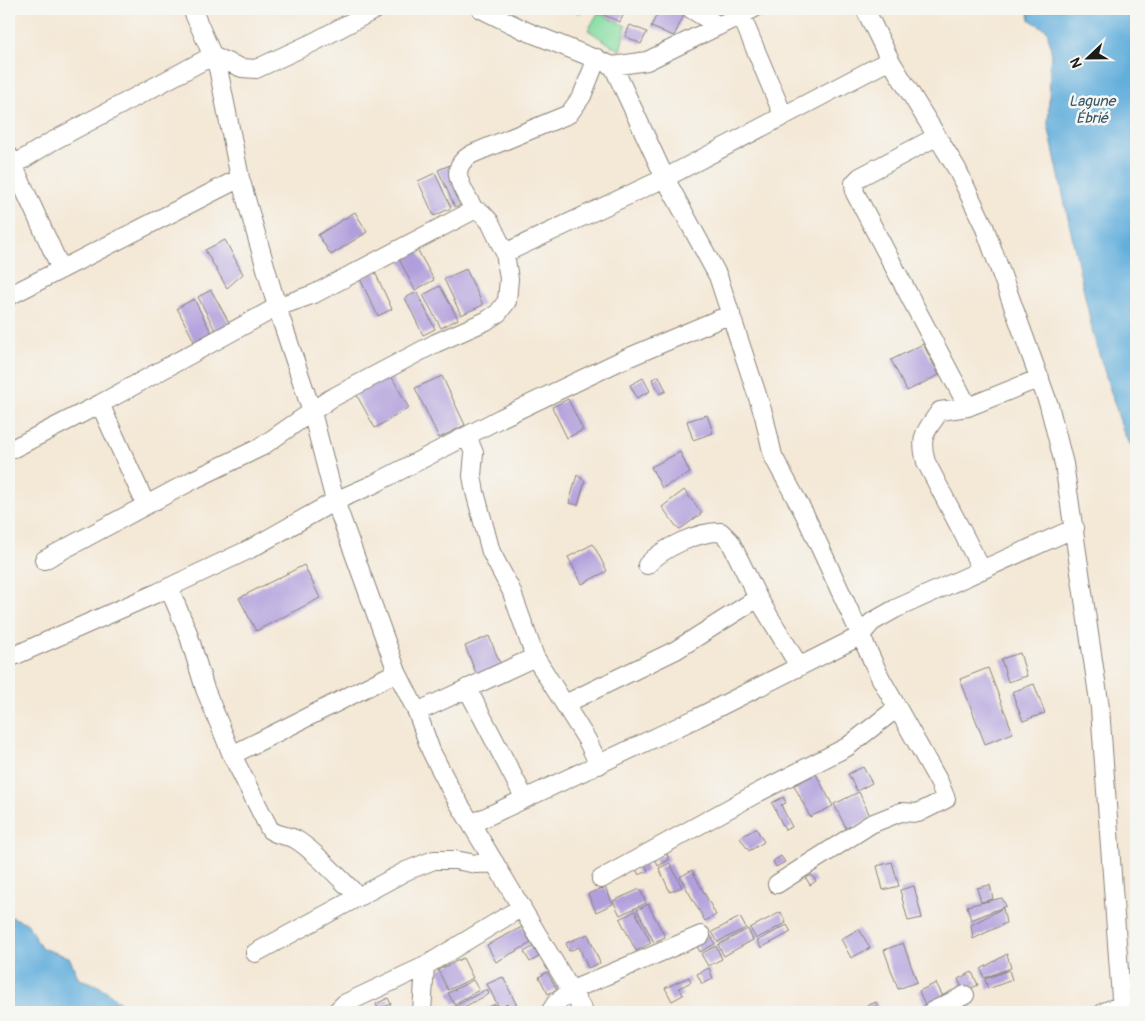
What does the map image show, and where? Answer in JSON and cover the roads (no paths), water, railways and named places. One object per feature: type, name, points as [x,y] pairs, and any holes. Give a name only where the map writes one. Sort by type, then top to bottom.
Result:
[{"type":"street","points":[[192,9],[220,78],[240,178],[277,307],[312,412],[335,501],[397,672],[417,712],[431,751],[471,824],[584,1012]]},
{"type":"street","points":[[61,269],[10,163],[212,56],[242,68],[256,70],[376,9]]},
{"type":"street","points":[[481,9],[526,31],[614,66],[647,61],[747,12],[784,115]]},
{"type":"street","points":[[690,9],[719,26]]},
{"type":"street","points":[[866,9],[890,60],[957,169],[984,226],[1040,378],[1064,464],[1075,528],[1100,708],[1122,1009],[1104,1012]]},
{"type":"street","points":[[44,560],[146,505],[261,447],[330,399],[436,343],[486,321],[498,313],[507,301],[509,280],[504,253],[490,222],[482,213],[474,210],[457,174],[458,166],[463,159],[569,114],[582,96],[597,58]]},
{"type":"street","points":[[504,253],[665,178],[890,60]]},
{"type":"street","points":[[614,66],[665,178],[718,276],[764,416],[773,456],[818,541],[860,636],[897,708],[940,782],[946,799],[918,813],[901,812],[871,824],[777,884]]},
{"type":"street","points":[[936,137],[860,178],[854,183],[855,193],[968,407]]},
{"type":"street","points":[[9,296],[240,178]]},
{"type":"street","points":[[14,448],[100,404],[277,307],[314,294],[474,210]]},
{"type":"street","points":[[9,658],[169,588],[250,549],[335,501],[374,484],[466,436],[620,361],[730,314]]},
{"type":"street","points":[[982,570],[926,462],[921,445],[923,434],[940,411],[968,407],[1040,378]]},
{"type":"street","points":[[100,404],[146,505]]},
{"type":"street","points":[[466,436],[474,452],[472,476],[491,552],[511,590],[535,657],[565,704],[599,765]]},
{"type":"street","points":[[471,824],[599,765],[860,636],[872,622],[895,609],[1075,528]]},
{"type":"street","points":[[647,565],[653,558],[691,538],[710,532],[721,532],[730,541],[758,598],[799,666]]},
{"type":"street","points":[[169,588],[188,633],[204,689],[232,755],[270,830],[281,837],[294,838],[359,897]]},
{"type":"street","points":[[565,704],[676,650],[758,598]]},
{"type":"street","points":[[417,712],[535,657]]},
{"type":"street","points":[[232,755],[397,672]]},
{"type":"street","points":[[467,688],[525,799]]},
{"type":"street","points":[[601,879],[759,792],[847,747],[897,708]]},
{"type":"street","points":[[256,953],[406,871],[434,860],[455,860],[476,864],[495,863]]},
{"type":"street","points":[[336,1012],[344,1004],[425,966],[522,907]]},
{"type":"street","points":[[550,1012],[556,1003],[572,990],[701,936]]},
{"type":"street","points":[[422,1012],[425,966]]},
{"type":"street","points":[[931,1012],[965,995]]},
{"type":"water","name":"Lagune Ébrié","points":[[1028,9],[1136,9],[1136,453],[1124,434],[1094,338],[1048,125],[1051,49],[1047,30],[1030,20]]},
{"type":"water","points":[[9,916],[27,923],[41,948],[69,957],[79,979],[94,984],[106,991],[127,1012],[9,1012]]}]
